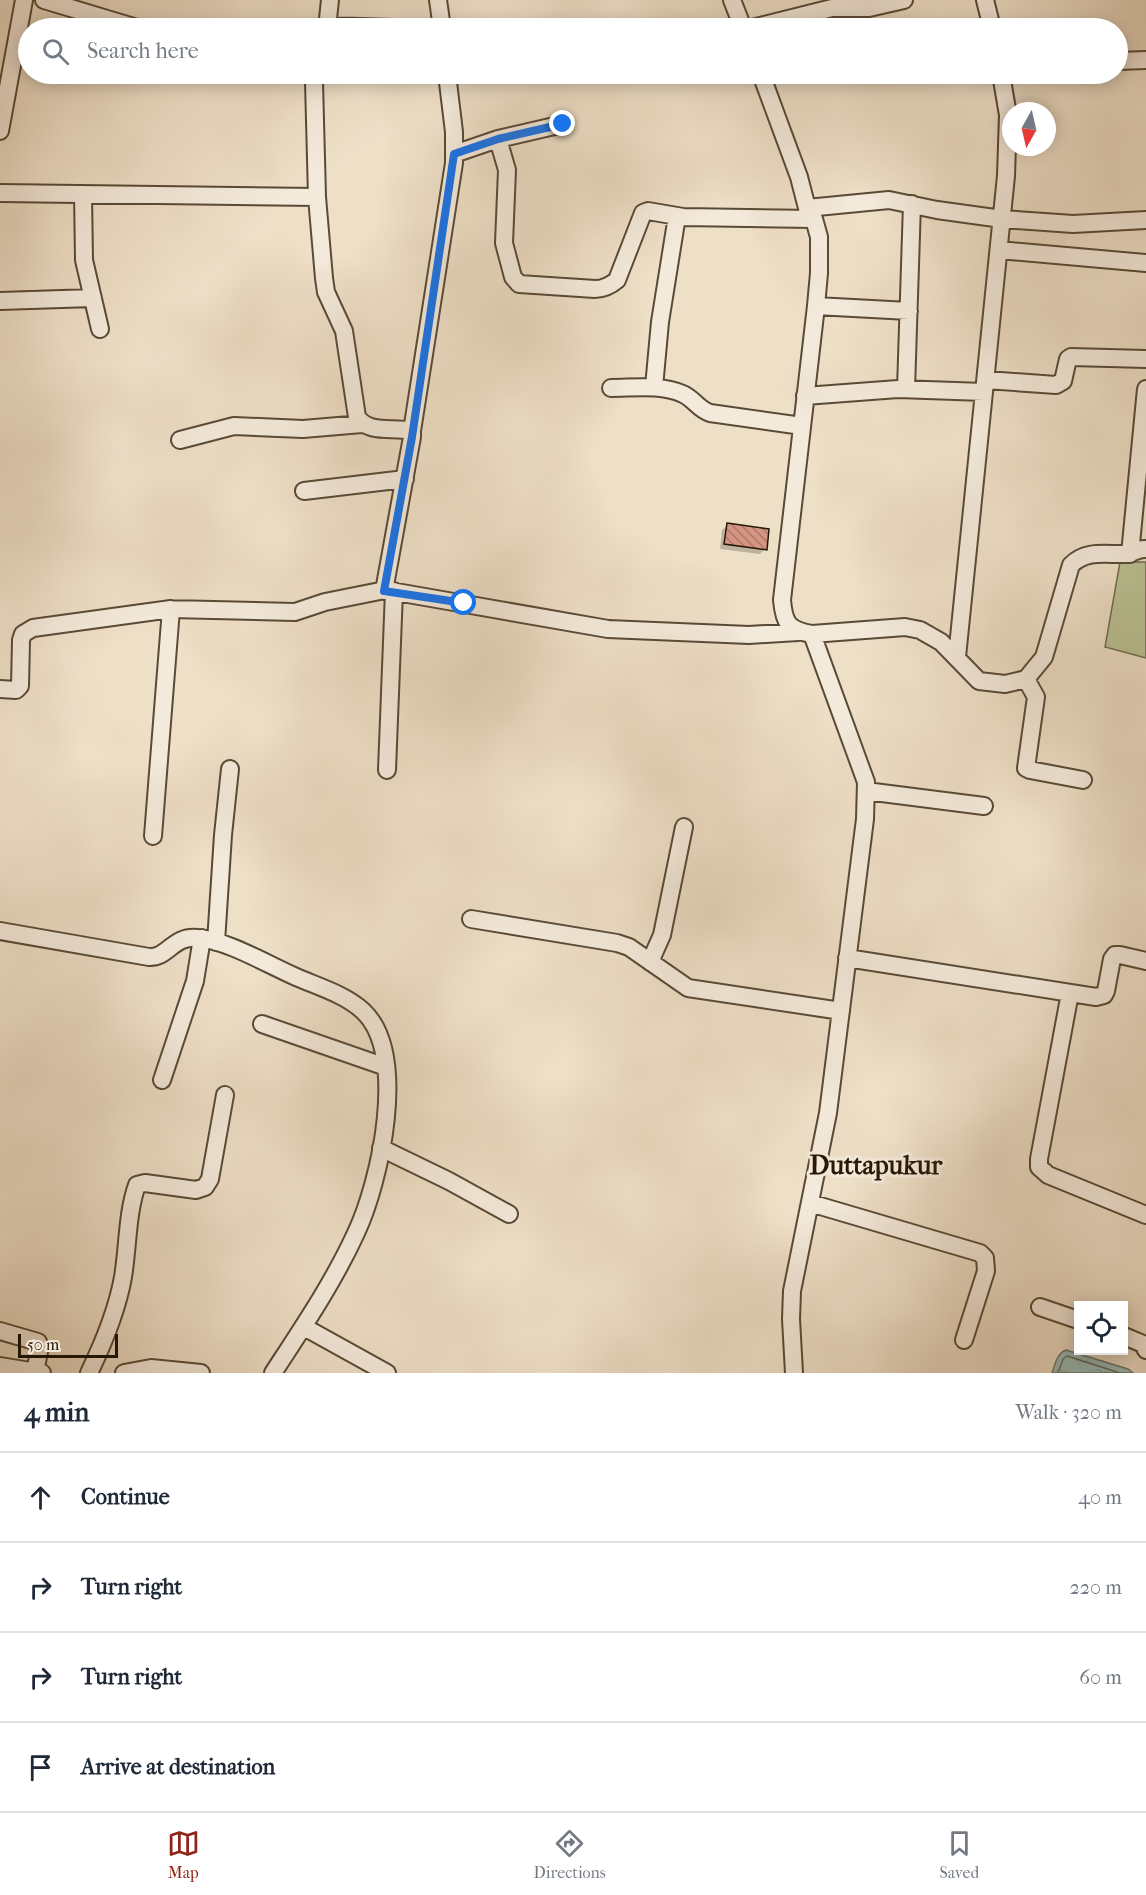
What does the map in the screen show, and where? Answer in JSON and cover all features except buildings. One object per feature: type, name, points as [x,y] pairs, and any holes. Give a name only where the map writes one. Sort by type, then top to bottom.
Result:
[{"type":"street","points":[[21,18],[24,0]]},
{"type":"street","points":[[44,0],[104,18]]},
{"type":"street","points":[[328,18],[330,0]]},
{"type":"street","points":[[438,0],[441,18]]},
{"type":"street","points":[[732,0],[739,18]]},
{"type":"street","points":[[791,18],[857,4],[869,8],[904,0]]},
{"type":"street","points":[[985,0],[990,18]]},
{"type":"street","points":[[0,131],[18,33]]},
{"type":"street","points":[[1128,61],[1146,60]]},
{"type":"street","points":[[314,84],[317,197],[325,285],[344,331],[357,417],[369,428],[412,431]]},
{"type":"street","points":[[387,771],[389,591],[454,154],[454,132],[448,84]]},
{"type":"street","points":[[765,84],[819,237],[816,306],[782,600],[784,617],[789,625],[805,633],[866,782],[865,819],[828,1113],[792,1291],[794,1373]]},
{"type":"street","points":[[957,657],[1008,146],[1008,115],[1002,84]]},
{"type":"street","points":[[454,154],[498,139],[563,124]]},
{"type":"street","points":[[498,139],[507,170],[504,243],[513,277],[519,284],[604,289],[617,280],[643,213],[648,211],[677,216],[810,213],[877,200],[1002,219],[1073,224],[1146,220]]},
{"type":"street","points":[[0,193],[317,197]]},
{"type":"street","points":[[83,194],[84,260],[100,329]]},
{"type":"street","points":[[906,389],[912,204]]},
{"type":"street","points":[[654,387],[660,322],[677,216]]},
{"type":"street","points":[[999,250],[1146,263]]},
{"type":"street","points":[[0,300],[93,298]]},
{"type":"street","points":[[816,306],[909,311]]},
{"type":"street","points":[[806,396],[906,389],[1056,385],[1062,381],[1068,359],[1071,357],[1146,359]]},
{"type":"street","points":[[611,388],[654,387],[685,394],[699,408],[710,414],[802,426]]},
{"type":"street","points":[[0,689],[16,690],[20,686],[21,640],[23,634],[33,628],[171,609],[295,612],[324,602],[375,591],[389,591],[608,629],[749,635],[905,627],[933,637],[957,657],[968,672],[979,681],[1005,684],[1026,679],[1044,657],[1071,565],[1079,557],[1138,551],[1146,389]]},
{"type":"street","points":[[180,440],[234,426],[303,429],[362,424]]},
{"type":"street","points":[[304,491],[405,479]]},
{"type":"street","points":[[153,836],[171,609]]},
{"type":"street","points":[[1026,679],[1036,697],[1026,768],[1083,780]]},
{"type":"street","points":[[162,1080],[209,940],[230,769]]},
{"type":"street","points":[[866,790],[984,806]]},
{"type":"street","points":[[650,962],[662,935],[684,827]]},
{"type":"street","points":[[471,919],[617,943],[629,947],[688,988],[841,1011]]},
{"type":"street","points":[[0,931],[149,957],[161,954],[187,937],[209,940],[339,996],[363,1011],[373,1025],[381,1042],[388,1091],[381,1148],[357,1230],[333,1281],[273,1373]]},
{"type":"street","points":[[848,958],[1096,998],[1104,995],[1115,955],[1120,954],[1146,961]]},
{"type":"street","points":[[1070,993],[1039,1167],[1048,1176],[1146,1215]]},
{"type":"street","points":[[262,1024],[386,1067]]},
{"type":"street","points":[[89,1373],[105,1340],[123,1278],[137,1185],[145,1183],[196,1190],[205,1187],[210,1179],[225,1095]]},
{"type":"street","points":[[381,1148],[449,1181],[509,1214]]},
{"type":"street","points":[[810,1203],[980,1253],[985,1258],[986,1270],[964,1340]]},
{"type":"street","points":[[1040,1307],[1074,1319]]},
{"type":"street","points":[[304,1327],[387,1373]]},
{"type":"street","points":[[0,1331],[38,1342],[40,1347],[39,1372],[0,1366]]},
{"type":"street","points":[[1128,1338],[1143,1344],[1146,1350]]},
{"type":"street","points":[[124,1373],[151,1368],[201,1373]]},
{"type":"green space","points":[[1120,562],[1146,562],[1146,658],[1105,647]]},
{"type":"water","points":[[1066,1350],[1074,1352],[1074,1355],[1082,1355],[1128,1369],[1133,1373],[1052,1373],[1058,1356]]},
{"type":"district","name":"Duttapukur","points":[[876,1165]]},
{"type":"route","points":[[464,603],[384,591],[412,437],[454,154],[498,139],[563,124]]}]
